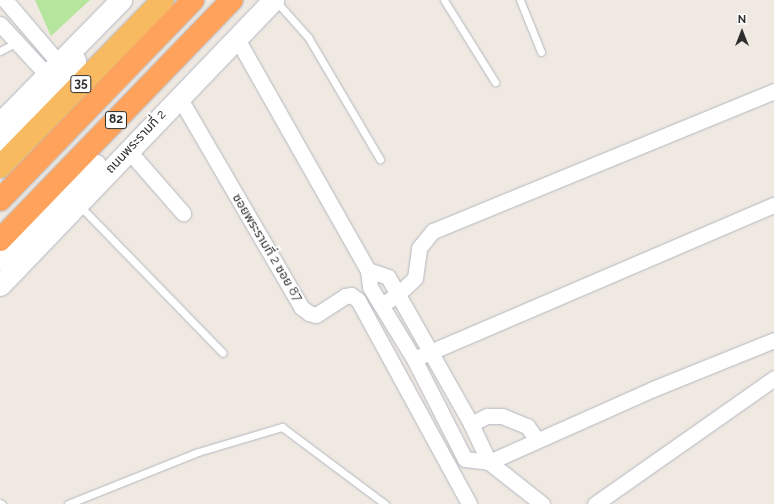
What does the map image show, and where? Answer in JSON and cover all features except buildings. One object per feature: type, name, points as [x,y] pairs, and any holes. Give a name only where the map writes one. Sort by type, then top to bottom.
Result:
[{"type":"highway","name":"35","points":[[0,167],[163,0]]},
{"type":"highway","name":"82","points":[[0,200],[193,0]]},
{"type":"highway","points":[[0,233],[225,0]]},
{"type":"highway","name":"82","points":[[0,240],[232,0]]},
{"type":"main road","name":"35","points":[[0,123],[121,0]]},
{"type":"main road","name":"ถนนพระรามที่ 2","points":[[0,285],[177,99],[274,0]]},
{"type":"main road","points":[[0,148],[52,95],[103,19]]},
{"type":"main road","points":[[0,259],[102,158],[177,99]]},
{"type":"street","points":[[5,0],[53,69]]},
{"type":"street","points":[[0,24],[17,42],[53,69]]},
{"type":"street","points":[[236,38],[368,270],[370,287],[382,304],[414,359],[465,459],[489,462],[653,389],[774,340]]},
{"type":"street","points":[[382,304],[398,294],[415,278],[419,248],[433,231],[774,91]]},
{"type":"street","name":"ซอยพระรามที่ 2 ซอย 87","points":[[177,99],[301,307],[309,313],[316,315],[345,296],[351,295],[358,300],[469,504]]},
{"type":"street","points":[[128,150],[183,213]]},
{"type":"street","points":[[414,359],[774,205]]},
{"type":"street","points":[[368,270],[388,277],[428,352],[471,424],[489,462],[542,504]]},
{"type":"street","points":[[594,504],[774,378]]},
{"type":"street","points":[[471,424],[487,416],[502,416],[526,426],[537,440]]},
{"type":"lane","points":[[274,0],[308,37],[380,159]]},
{"type":"lane","points":[[444,0],[495,82]]},
{"type":"lane","points":[[522,1],[540,52]]},
{"type":"lane","points":[[0,51],[17,42]]},
{"type":"lane","points":[[78,203],[223,352]]},
{"type":"lane","points":[[68,504],[198,452],[282,427],[385,504]]},
{"type":"green space","points":[[35,0],[90,0],[51,36]]}]
